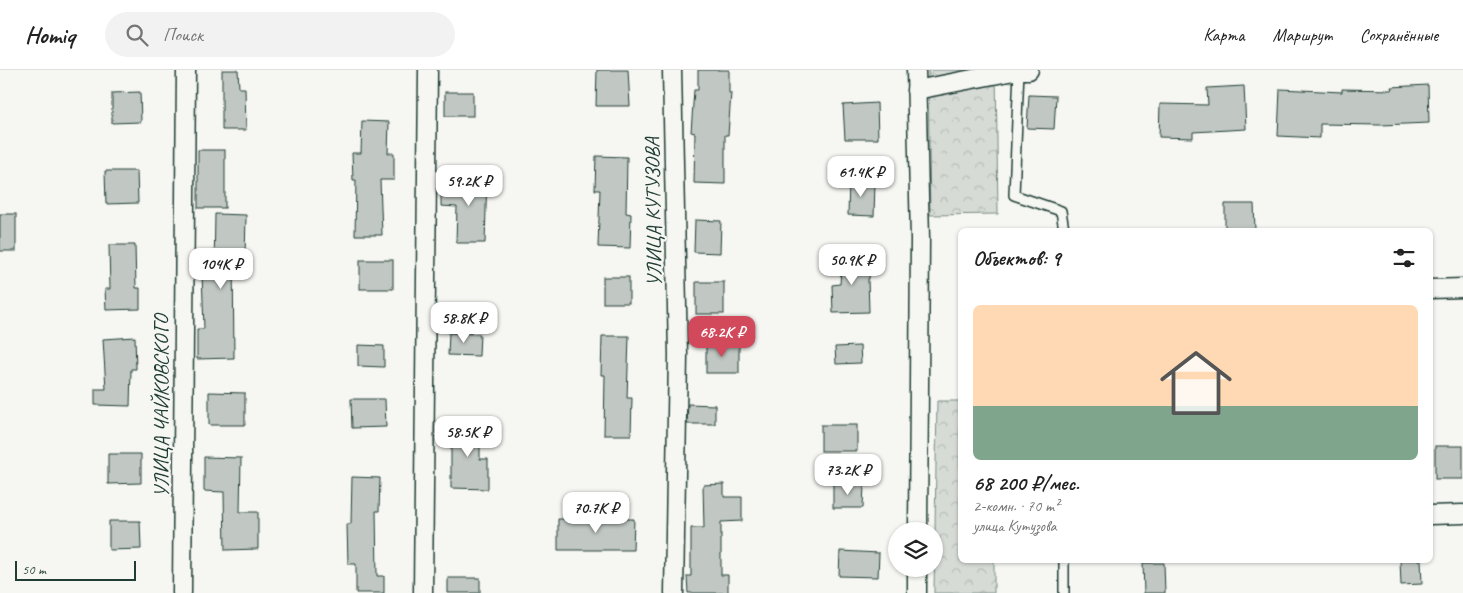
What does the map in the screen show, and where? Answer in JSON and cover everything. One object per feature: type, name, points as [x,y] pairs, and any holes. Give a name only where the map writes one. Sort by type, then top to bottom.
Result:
[{"type":"street","name":"УЛИЦА ЧАЙКОВСКОГО","points":[[182,593],[186,70]]},
{"type":"street","points":[[423,593],[428,70]]},
{"type":"street","name":"УЛИЦА КУТУЗОВА","points":[[672,70],[678,355],[674,593]]},
{"type":"street","points":[[916,70],[920,239],[918,522]]},
{"type":"street","points":[[916,90],[1019,70],[1029,70]]},
{"type":"street","points":[[1433,289],[1463,288]]},
{"type":"street","points":[[1433,515],[1463,514]]},
{"type":"street","points":[[917,577],[917,593]]},
{"type":"lane","points":[[1019,70],[1014,196],[1061,211],[1064,228]]},
{"type":"lane","points":[[1064,563],[1064,593]]},
{"type":"green space","points":[[928,70],[996,70],[998,214],[930,215]]},
{"type":"green space","points":[[937,401],[958,401],[958,563],[994,563],[994,593],[934,593],[934,577],[943,577],[943,522],[935,522]]},
{"type":"building","points":[[222,70],[238,70],[239,88],[245,88],[246,130],[222,130]]},
{"type":"building","points":[[597,70],[628,70],[630,106],[596,106]]},
{"type":"building","points":[[698,70],[729,70],[729,93],[731,93],[728,135],[725,135],[725,184],[694,183],[695,133],[691,132],[694,90],[698,90]]},
{"type":"building","points":[[1428,85],[1429,123],[1381,125],[1320,124],[1320,138],[1278,136],[1280,89],[1342,92],[1342,89],[1392,90],[1391,87]]},
{"type":"building","points":[[1244,86],[1246,129],[1193,132],[1193,138],[1159,137],[1160,104],[1208,105],[1207,88]]},
{"type":"building","points":[[140,92],[141,122],[112,123],[112,93]]},
{"type":"building","points":[[445,92],[473,92],[473,116],[445,116]]},
{"type":"building","points":[[1029,95],[1056,96],[1054,129],[1027,128]]},
{"type":"building","points":[[877,103],[878,139],[845,139],[843,105]]},
{"type":"building","points":[[362,121],[389,122],[388,153],[394,153],[394,180],[380,180],[382,235],[355,235],[356,180],[353,180],[352,153],[361,153]]},
{"type":"building","points":[[198,150],[225,150],[225,208],[198,208]]},
{"type":"building","points":[[596,156],[627,157],[626,213],[631,214],[630,248],[598,247],[600,190],[595,190]]},
{"type":"building","points":[[105,171],[137,171],[138,203],[106,204]]},
{"type":"building","points":[[457,172],[487,173],[485,243],[456,243],[457,207],[441,206],[441,193],[456,194]]},
{"type":"building","points":[[849,181],[875,182],[874,216],[848,215]]},
{"type":"building","points":[[1225,204],[1254,204],[1255,228],[1225,228]]},
{"type":"building","points":[[0,214],[16,214],[16,251],[0,251]]},
{"type":"building","points":[[215,214],[246,215],[245,257],[233,257],[234,358],[197,359],[197,329],[204,329],[202,273],[214,273]]},
{"type":"building","points":[[695,220],[721,221],[720,253],[694,252]]},
{"type":"building","points":[[109,245],[135,245],[136,288],[140,288],[140,309],[106,310],[105,289],[110,289]]},
{"type":"building","points":[[842,255],[870,257],[868,279],[869,312],[833,313],[832,285],[840,284]]},
{"type":"building","points":[[360,260],[393,260],[393,289],[360,289]]},
{"type":"building","points":[[603,277],[629,277],[629,303],[603,303]]},
{"type":"building","points":[[696,282],[724,282],[724,314],[696,314]]},
{"type":"building","points":[[449,333],[480,334],[479,356],[448,355]]},
{"type":"building","points":[[602,336],[629,336],[627,398],[632,398],[631,435],[604,435],[605,375],[601,375]]},
{"type":"building","points":[[135,337],[136,369],[131,369],[130,406],[95,405],[95,389],[106,389],[103,339]]},
{"type":"building","points":[[706,343],[739,343],[739,373],[706,373]]},
{"type":"building","points":[[358,345],[384,346],[384,367],[358,366]]},
{"type":"building","points":[[860,346],[861,363],[836,364],[835,347]]},
{"type":"building","points":[[209,392],[245,393],[245,425],[209,425]]},
{"type":"building","points":[[351,399],[385,399],[386,427],[352,428]]},
{"type":"building","points":[[688,404],[715,405],[715,424],[687,424]]},
{"type":"building","points":[[451,423],[480,423],[480,459],[488,459],[488,489],[451,488]]},
{"type":"building","points":[[821,425],[857,425],[857,451],[821,451]]},
{"type":"building","points":[[1435,446],[1463,446],[1463,479],[1435,479]]},
{"type":"building","points":[[108,454],[141,454],[141,483],[108,484]]},
{"type":"building","points":[[204,457],[241,458],[240,512],[258,512],[258,549],[225,550],[224,492],[204,491]]},
{"type":"building","points":[[352,477],[380,478],[379,511],[376,511],[377,576],[384,576],[384,593],[356,593],[356,564],[348,564],[347,524],[351,524]]},
{"type":"building","points":[[724,484],[724,497],[742,497],[742,521],[721,522],[721,575],[728,575],[728,593],[688,593],[687,576],[691,576],[691,528],[704,528],[703,485]]},
{"type":"building","points":[[833,484],[864,484],[863,508],[833,508]]},
{"type":"building","points":[[558,519],[634,519],[633,550],[558,550]]},
{"type":"building","points":[[109,521],[140,521],[141,549],[109,550]]},
{"type":"building","points":[[840,551],[879,553],[878,577],[839,576]]},
{"type":"building","points":[[1143,563],[1164,563],[1165,593],[1144,593]]},
{"type":"building","points":[[1400,563],[1421,563],[1422,584],[1401,585]]},
{"type":"building","points":[[448,578],[480,578],[480,593],[448,593]]}]
